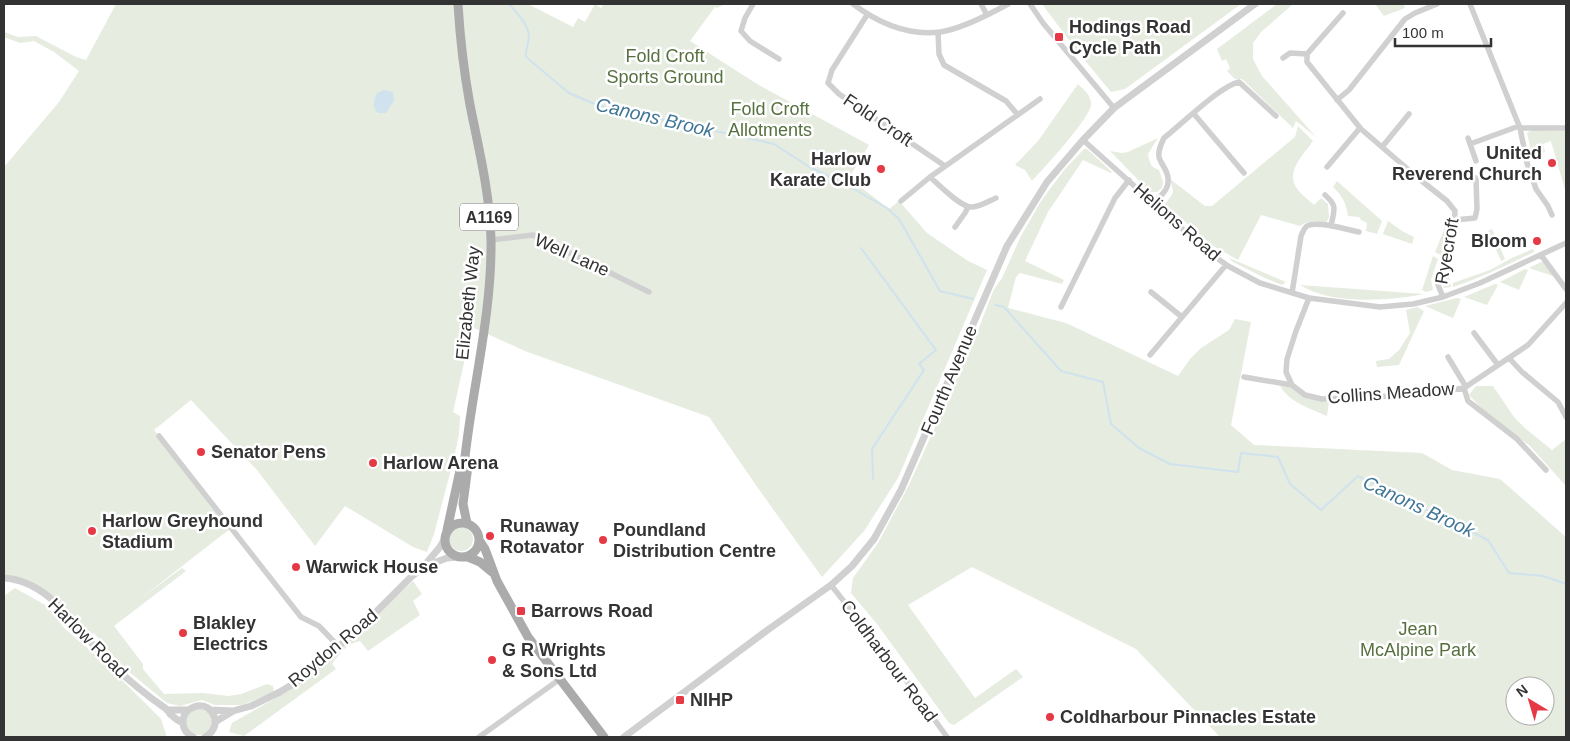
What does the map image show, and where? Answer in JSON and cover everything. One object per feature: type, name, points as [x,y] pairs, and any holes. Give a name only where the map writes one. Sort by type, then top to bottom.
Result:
[{"type":"main road","name":"Elizabeth Way","points":[[447,530],[461,466],[465,458],[489,287],[491,240],[488,200],[481,153],[470,105],[458,4]]},
{"type":"main road","name":"Elizabeth Way","points":[[465,458],[468,466],[464,504],[467,523]]},
{"type":"main road","points":[[479,540],[476,550],[468,556],[457,557],[448,550],[444,540],[447,530],[456,524],[467,523],[476,530],[494,573],[528,637],[604,737]]},
{"type":"main road","points":[[468,556],[480,562],[494,573]]},
{"type":"street","points":[[753,4],[745,18],[741,31],[750,41],[779,59]]},
{"type":"street","points":[[852,4],[867,15],[887,24],[913,32],[938,32],[962,25],[1008,4]]},
{"type":"street","points":[[981,4],[987,15]]},
{"type":"street","points":[[1030,4],[1043,23],[1114,108]]},
{"type":"street","name":"Fourth Avenue","points":[[624,737],[831,585],[852,566],[869,545],[901,490],[1007,246],[1046,182],[1114,108],[1255,4]]},
{"type":"street","points":[[1337,100],[1349,90],[1403,22],[1415,13],[1437,4]]},
{"type":"street","points":[[1470,4],[1519,127],[1536,189],[1552,215]]},
{"type":"street","points":[[1283,58],[1290,53],[1306,54],[1343,13]]},
{"type":"street","name":"Fold Croft","points":[[867,15],[832,70],[828,83],[839,94],[945,166]]},
{"type":"street","points":[[938,32],[939,54],[944,65],[1006,101],[1018,114]]},
{"type":"street","name":"Ryecroft","points":[[1306,54],[1307,62],[1360,128],[1447,201],[1455,210],[1454,231],[1438,285],[1443,297]]},
{"type":"street","points":[[1152,203],[1163,196],[1168,187],[1168,176],[1159,158],[1160,147],[1164,138],[1232,84],[1240,82],[1276,116]]},
{"type":"street","points":[[901,201],[930,177],[1040,98]]},
{"type":"street","points":[[1194,114],[1244,173]]},
{"type":"street","points":[[1382,147],[1409,114]]},
{"type":"street","points":[[1476,161],[1469,141],[1519,127],[1566,128]]},
{"type":"street","points":[[1327,167],[1360,128]]},
{"type":"street","name":"Helions Road","points":[[1083,140],[1207,252],[1260,284],[1309,298],[1380,307],[1413,304],[1443,297],[1480,283],[1566,244]]},
{"type":"street","points":[[930,177],[955,199],[968,207],[973,207],[996,198]]},
{"type":"street","points":[[1455,220],[1475,218],[1477,209],[1476,178]]},
{"type":"street","points":[[1061,307],[1115,198],[1129,180]]},
{"type":"street","points":[[1325,195],[1334,205],[1331,226]]},
{"type":"street","points":[[955,228],[968,207]]},
{"type":"street","points":[[1292,293],[1301,236],[1308,225],[1317,224],[1359,232]]},
{"type":"street","name":"Well Lane","points":[[491,240],[533,235],[649,292]]},
{"type":"street","points":[[1541,256],[1566,289]]},
{"type":"street","points":[[1150,355],[1226,264]]},
{"type":"street","points":[[1152,292],[1182,317]]},
{"type":"street","points":[[1292,385],[1286,372],[1287,359],[1309,298]]},
{"type":"street","name":"Collins Meadow","points":[[1244,377],[1292,385],[1305,395],[1322,399],[1418,395],[1465,388],[1528,345],[1566,303]]},
{"type":"street","points":[[1474,333],[1498,366]]},
{"type":"street","name":"Collins Meadow","points":[[1448,357],[1465,388],[1468,401],[1517,439],[1546,470]]},
{"type":"street","points":[[1509,358],[1522,372],[1558,402],[1566,417]]},
{"type":"street","points":[[159,436],[301,617],[319,626],[339,647]]},
{"type":"street","name":"Roydon Road","points":[[215,722],[233,711],[264,700],[296,683],[369,619],[422,567],[444,540]]},
{"type":"street","name":"Roydon Road","points":[[422,567],[447,558],[457,557]]},
{"type":"street","name":"Harlow Road","points":[[4,578],[16,580],[39,590],[61,608],[109,662],[155,702],[183,723]]},
{"type":"street","name":"Coldharbour Road","points":[[831,585],[903,676],[947,737]]},
{"type":"street","points":[[479,737],[560,679]]},
{"type":"street","name":"Roydon Road","points":[[188,710],[202,706],[210,710],[233,711]]},
{"type":"street","points":[[168,710],[188,710]]},
{"type":"street","points":[[188,710],[183,718],[183,723],[185,731],[190,736]]},
{"type":"street","points":[[208,736],[213,730],[215,722],[210,710]]},
{"type":"green space","points":[[116,4],[528,4],[573,27],[578,18],[585,22],[595,4],[601,8],[604,4],[725,4],[717,8],[715,7],[690,41],[757,84],[869,145],[849,178],[889,209],[899,201],[927,233],[968,261],[987,270],[898,478],[864,531],[822,577],[709,417],[525,351],[472,327],[453,412],[460,416],[459,434],[434,534],[427,552],[413,547],[345,506],[315,546],[257,470],[191,400],[154,430],[232,528],[140,599],[182,568],[186,571],[114,626],[143,664],[143,669],[164,694],[203,693],[228,696],[241,694],[267,684],[273,686],[274,692],[242,705],[215,705],[202,700],[180,706],[167,703],[122,666],[94,633],[86,637],[39,590],[4,578],[4,167],[59,102],[79,71],[54,52],[34,41],[20,43],[4,37],[4,32],[18,37],[36,36],[76,57],[86,60]]},
{"type":"green space","points":[[1042,4],[1241,4],[1125,89],[1111,92]]},
{"type":"green space","points":[[1277,4],[1293,4],[1261,32],[1253,43],[1253,59],[1262,76],[1316,137],[1296,121],[1293,128],[1242,79],[1235,79],[1227,71],[1230,68],[1226,59],[1222,61],[1217,49]]},
{"type":"green space","points":[[1375,4],[1403,4],[1405,8],[1384,16]]},
{"type":"green space","points":[[1078,84],[1089,97],[1091,103],[1089,110],[1076,130],[1032,181],[1025,170],[1015,165],[1038,141]]},
{"type":"green space","points":[[1298,126],[1313,141],[1297,163],[1293,181],[1300,192],[1314,205],[1321,198],[1328,204],[1329,217],[1326,223],[1309,222],[1300,226],[1261,215],[1238,260],[1212,245],[1165,204],[1173,192],[1170,179],[1205,206],[1212,206],[1295,137]]},
{"type":"green space","points":[[1532,130],[1565,131],[1566,193],[1551,141],[1543,144],[1545,152],[1532,156],[1527,133]]},
{"type":"green space","points":[[1158,138],[1148,154],[1151,164],[1159,170],[1163,182],[1162,188],[1157,192],[1150,192],[1110,151],[1128,152]]},
{"type":"green space","name":"Jean McAlpine Park","points":[[1084,149],[1087,149],[1112,172],[1083,160],[1048,212],[1025,261],[1064,280],[1062,284],[1020,273],[1016,277],[1008,308],[1066,323],[1178,376],[1190,359],[1201,348],[1229,330],[1235,319],[1251,322],[1231,425],[1254,445],[1422,453],[1452,470],[1500,479],[1566,537],[1566,737],[1220,737],[1136,649],[972,567],[908,605],[975,698],[1016,669],[1023,677],[954,725],[949,723],[877,624],[851,593],[853,578],[878,543],[909,485],[975,338],[994,289],[1002,278],[1021,236],[1041,201],[1065,169]]},
{"type":"green space","points":[[1337,181],[1382,221],[1377,234],[1366,231],[1367,223],[1359,217],[1348,216],[1343,200],[1333,187]]},
{"type":"green space","points":[[1450,215],[1453,221],[1441,255],[1435,252]]},
{"type":"green space","points":[[1388,221],[1414,237],[1412,244],[1383,234]]},
{"type":"green space","points":[[1492,229],[1505,259],[1501,261],[1488,231]]},
{"type":"green space","points":[[1533,249],[1534,252],[1514,262],[1453,287],[1453,283],[1490,270]]},
{"type":"green space","points":[[1433,256],[1438,259],[1431,279],[1433,290],[1426,292],[1422,290]]},
{"type":"green space","points":[[1229,258],[1286,282],[1282,285],[1265,278],[1233,262]]},
{"type":"green space","points":[[1541,262],[1546,263],[1553,276],[1529,268]]},
{"type":"green space","points":[[1445,265],[1447,266],[1451,287],[1444,288],[1442,282]]},
{"type":"green space","points":[[1525,269],[1528,270],[1519,290],[1500,282]]},
{"type":"green space","points":[[1495,284],[1498,285],[1487,305],[1464,297]]},
{"type":"green space","points":[[1300,285],[1424,294],[1378,300],[1360,300],[1328,296]]},
{"type":"green space","points":[[1457,298],[1461,299],[1453,318],[1425,306]]},
{"type":"green space","points":[[1417,307],[1424,311],[1399,365],[1377,367],[1376,361],[1389,359],[1399,350],[1410,333],[1406,310]]},
{"type":"green space","points":[[1280,386],[1292,387],[1298,391],[1329,401],[1327,416],[1295,401]]},
{"type":"green space","points":[[1476,386],[1493,386],[1514,417],[1552,450],[1566,439],[1566,486],[1530,446],[1487,414],[1469,395]]},
{"type":"green space","points":[[461,527],[469,531],[473,539],[469,547],[461,551],[453,547],[449,539],[453,531]]},
{"type":"green space","points":[[413,581],[422,594],[413,601],[420,615],[368,651],[360,641],[347,647],[332,664],[336,669],[244,736],[229,732],[232,723],[290,690]]},
{"type":"green space","points":[[15,588],[47,606],[64,628],[97,656],[161,719],[166,737],[4,737],[4,596]]},
{"type":"green space","points":[[199,709],[208,713],[212,722],[208,731],[199,735],[190,731],[186,722],[190,713]]},
{"type":"water","points":[[384,90],[393,92],[394,101],[386,113],[378,113],[374,106],[375,99],[377,93]]},
{"type":"waterway","name":"Canons Brook","points":[[509,4],[521,18],[528,32],[529,39],[526,57],[569,93],[597,105],[774,144],[808,166],[887,208],[899,219],[940,291],[973,299]]},
{"type":"waterway","points":[[861,248],[936,350],[919,364],[924,370],[872,449],[873,479]]},
{"type":"waterway","name":"Canons Brook","points":[[995,305],[1004,307],[1061,371],[1103,382],[1111,424],[1139,448],[1170,464],[1238,472],[1241,453],[1278,457],[1290,484],[1321,510],[1358,476],[1488,540],[1509,573],[1543,576],[1566,584]]},
{"type":"place","name":"Hodings Road Cycle Path","points":[[1059,37]]},
{"type":"place","name":"United Reverend Church","points":[[1552,163]]},
{"type":"place","name":"Harlow Karate Club","points":[[881,169]]},
{"type":"place","name":"Bloom","points":[[1537,241]]},
{"type":"place","name":"Senator Pens","points":[[201,452]]},
{"type":"place","name":"Harlow Arena","points":[[373,463]]},
{"type":"place","name":"Harlow Greyhound Stadium","points":[[92,531]]},
{"type":"place","name":"Runaway Rotavator","points":[[490,536]]},
{"type":"place","name":"Poundland Distribution Centre","points":[[603,540]]},
{"type":"place","name":"Warwick House","points":[[296,567]]},
{"type":"place","name":"Barrows Road","points":[[521,611]]},
{"type":"place","name":"Blakley Electrics","points":[[183,633]]},
{"type":"place","name":"G R Wrights & Sons Ltd","points":[[492,660]]},
{"type":"place","name":"NIHP","points":[[680,700]]},
{"type":"place","name":"Coldharbour Pinnacles Estate","points":[[1050,717]]},
{"type":"park label","name":"Fold Croft Sports Ground","points":[[665,66]]},
{"type":"park label","name":"Fold Croft Allotments","points":[[770,119]]}]
